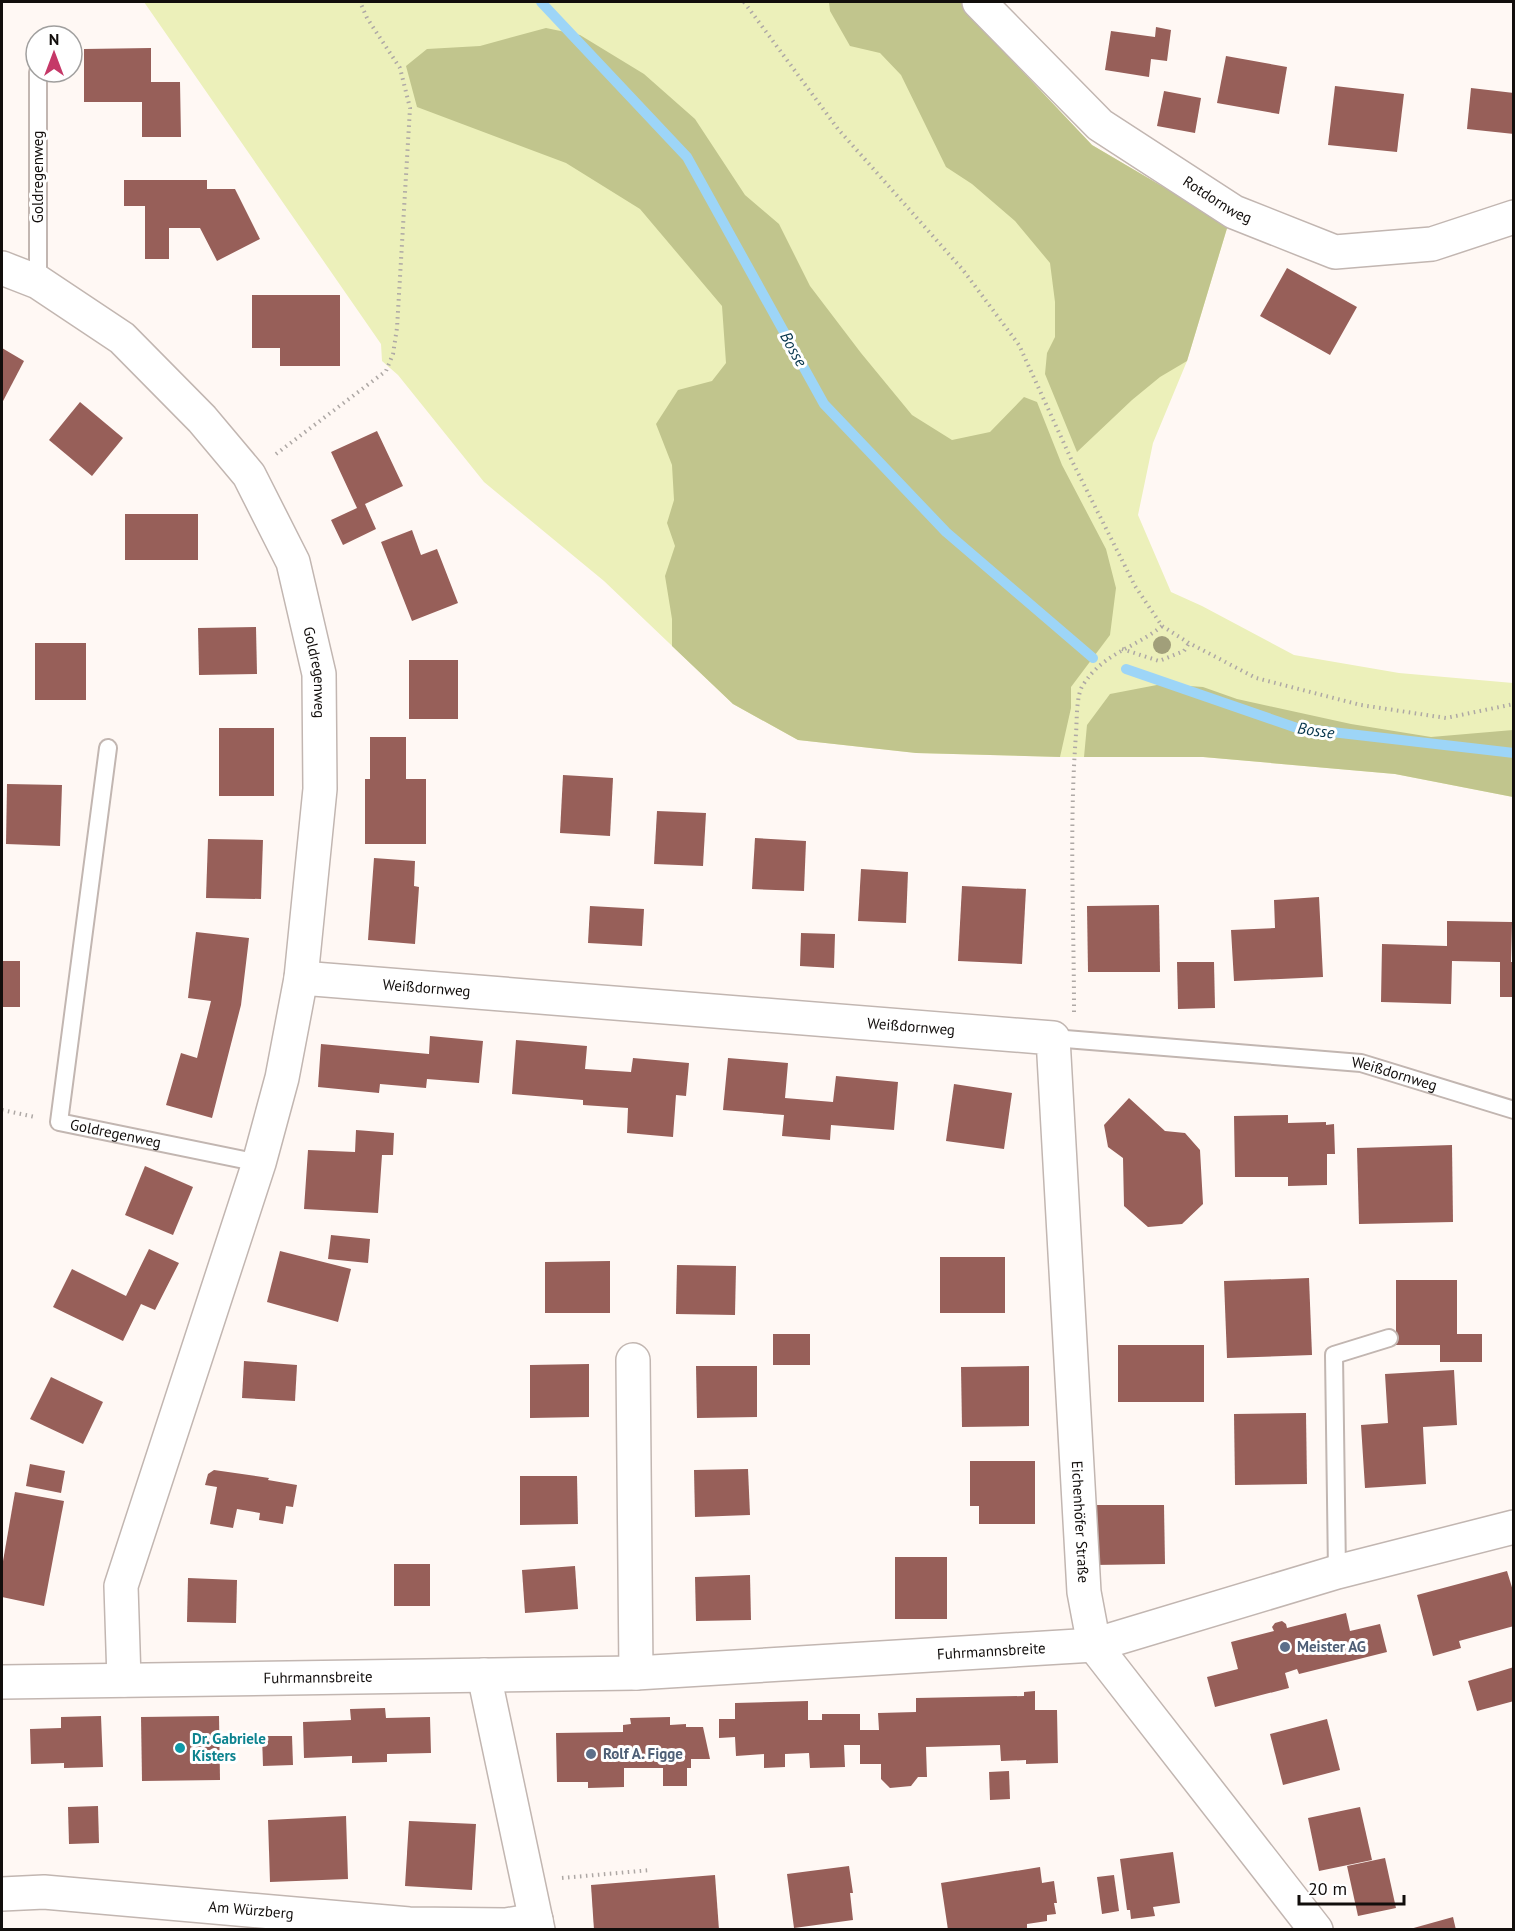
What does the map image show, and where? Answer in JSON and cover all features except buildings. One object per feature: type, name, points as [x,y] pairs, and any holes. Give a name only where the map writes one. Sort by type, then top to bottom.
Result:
[{"type":"street","name":"Rotdornweg","points":[[979,2],[1100,126],[1234,212],[1335,252],[1432,244],[1514,217]]},
{"type":"street","name":"Goldregenweg","points":[[2,268],[38,282],[122,338],[202,419],[249,475],[293,562],[319,674],[320,789],[301,978],[282,1078],[259,1163],[121,1586],[124,1680]]},
{"type":"street","name":"Weißdornweg","points":[[301,978],[1053,1038]]},
{"type":"street","name":"Eichenhöfer Straße","points":[[1053,1038],[1084,1592],[1094,1645],[1308,1928]]},
{"type":"street","points":[[633,1360],[636,1672]]},
{"type":"street","name":"Fuhrmannsbreite","points":[[2,1682],[636,1672],[1094,1645],[1336,1572],[1514,1527]]},
{"type":"street","name":"Am Würzberg","points":[[2,1894],[44,1892],[409,1924],[537,1924],[484,1675]]},
{"type":"lane","name":"Goldregenweg","points":[[38,84],[38,282]]},
{"type":"lane","name":"Goldregenweg","points":[[108,748],[59,1122],[259,1163]]},
{"type":"lane","name":"Weißdornweg","points":[[1053,1038],[1361,1064],[1514,1110]]},
{"type":"lane","points":[[1336,1572],[1334,1355],[1389,1338]]},
{"type":"path","points":[[249,475],[386,371],[393,354],[410,108],[400,68],[367,18],[360,2]]},
{"type":"path","points":[[744,2],[838,129],[963,270],[1019,345],[1072,461],[1135,586],[1162,626],[1189,643],[1256,678],[1361,705],[1446,718],[1514,704]]},
{"type":"path","points":[[1053,1038],[1074,1021],[1073,772],[1081,688],[1093,670],[1122,649],[1149,637],[1162,626]]},
{"type":"path","points":[[1122,649],[1159,661],[1184,651],[1189,643]]},
{"type":"path","points":[[2,1110],[59,1122]]},
{"type":"path","points":[[528,1881],[651,1870]]},
{"type":"green space","points":[[144,2],[961,2],[972,18],[1092,145],[1228,225],[1187,361],[1153,443],[1138,515],[1171,592],[1294,655],[1399,673],[1513,683],[1513,797],[1395,774],[1203,757],[1060,757],[916,753],[798,740],[733,704],[604,581],[484,482],[398,375],[382,361],[381,344]]},
{"type":"green space","points":[[829,2],[961,2],[972,18],[1092,145],[1228,225],[1187,361],[1160,377],[1132,400],[1077,452],[1045,374],[1047,353],[1055,337],[1055,302],[1050,263],[1015,221],[972,184],[946,167],[901,75],[880,53],[850,46],[830,11]]},
{"type":"green space","points":[[546,28],[580,35],[644,74],[695,119],[745,195],[779,224],[810,286],[912,415],[952,440],[990,432],[1024,397],[1037,402],[1062,465],[1106,549],[1116,588],[1110,635],[1071,687],[1071,708],[1060,757],[916,753],[798,740],[733,704],[672,646],[672,619],[665,576],[675,546],[667,523],[674,500],[672,465],[656,424],[678,390],[712,381],[726,363],[722,306],[640,209],[566,163],[417,107],[406,66],[427,49],[480,46]]},
{"type":"green space","points":[[1162,684],[1203,687],[1237,699],[1351,724],[1431,737],[1513,730],[1513,797],[1395,774],[1203,757],[1084,757],[1087,725],[1110,694]]},
{"type":"waterway","name":"Bosse","points":[[541,2],[687,157],[824,404],[946,532],[1093,658]]},
{"type":"waterway","name":"Bosse","points":[[1126,669],[1297,728],[1514,753]]},
{"type":"place","name":"Meister AG","points":[[1285,1647]]},
{"type":"place","name":"Dr. Gabriele Kisters","points":[[180,1748]]},
{"type":"place","name":"Rolf A. Figge","points":[[591,1754]]}]
